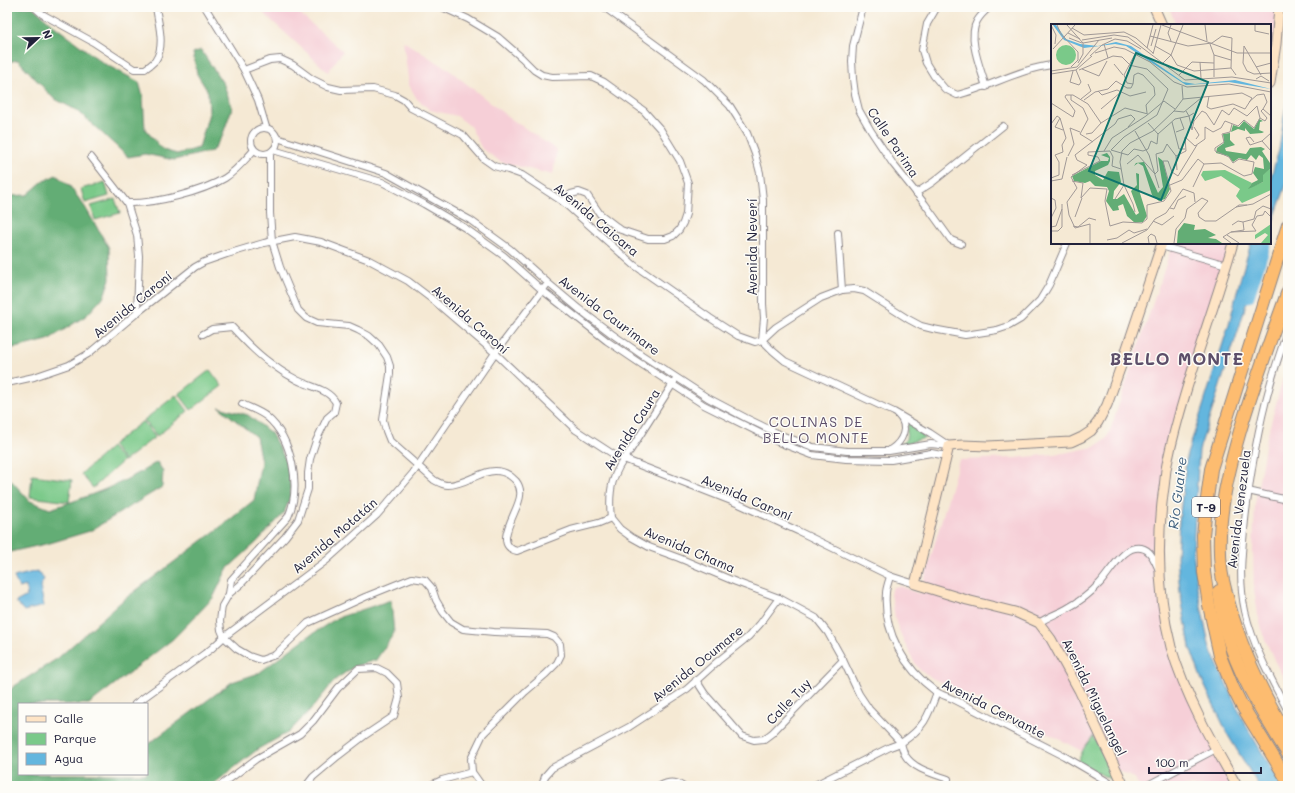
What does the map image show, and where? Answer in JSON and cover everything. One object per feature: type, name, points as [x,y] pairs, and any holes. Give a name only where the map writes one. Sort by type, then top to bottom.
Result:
[{"type":"highway","name":"T-9","points":[[1288,225],[1211,469],[1204,535],[1204,572],[1209,605],[1220,656],[1241,704],[1288,781]]},
{"type":"highway","name":"T-9","points":[[1288,291],[1251,395],[1230,467],[1223,501],[1220,539],[1221,569],[1235,626],[1255,678],[1288,736]]},
{"type":"highway","points":[[1220,539],[1215,560],[1216,576],[1227,633],[1235,658],[1255,697],[1288,754]]},
{"type":"street","points":[[34,7],[42,14],[94,42],[134,69],[145,69],[154,62],[159,53],[161,40],[156,7]]},
{"type":"street","points":[[205,7],[244,70],[258,100],[266,127]]},
{"type":"street","points":[[442,7],[486,29],[498,37],[534,70],[542,75],[552,77],[591,76],[604,82],[644,111],[661,130],[680,161],[688,183],[688,204],[683,223],[673,236],[665,239],[648,239],[621,230],[600,214],[587,195],[580,192],[571,194],[563,202]]},
{"type":"street","name":"Avenida Neverí","points":[[604,7],[714,88],[730,106],[747,133],[755,154],[760,174],[763,200],[762,304],[764,318],[762,340]]},
{"type":"street","name":"Calle Parima","points":[[863,7],[853,46],[853,79],[859,110],[893,164],[951,240],[961,244]]},
{"type":"street","points":[[937,7],[927,24],[922,50],[926,63],[934,76],[945,89],[957,95],[986,87],[1028,70],[1051,65]]},
{"type":"street","points":[[986,87],[973,33],[976,22],[990,7]]},
{"type":"street","points":[[1271,76],[1276,44],[1279,7]]},
{"type":"street","points":[[1155,8],[1162,24]]},
{"type":"street","name":"Avenida Caicara","points":[[244,70],[270,60],[280,59],[293,65],[312,79],[328,88],[341,90],[373,89],[395,95],[404,100],[412,108],[463,135],[484,159],[494,166],[522,175],[563,202],[634,265],[710,318],[738,336],[755,342],[762,340]]},
{"type":"street","name":"Calle Parima","points":[[916,193],[933,182],[1003,126]]},
{"type":"street","points":[[272,152],[262,154],[254,150],[250,141],[251,136],[257,129],[266,127],[271,130],[277,138],[277,146],[272,152],[270,213],[272,241],[280,267],[298,310],[306,318],[317,323],[349,326],[358,330],[369,336],[379,345],[387,357],[390,366],[390,374],[383,420],[390,441],[434,480],[441,484],[449,485],[462,482],[483,473],[497,471],[507,474],[515,479],[519,487],[520,495],[514,517],[508,527],[506,539],[507,545],[511,550],[517,551],[571,530],[599,523],[611,518]]},
{"type":"street","name":"Avenida Caurimare","points":[[277,138],[386,173],[470,220],[510,249],[548,283],[612,334],[708,398],[746,418],[814,447],[847,451],[889,451],[931,444],[949,446]]},
{"type":"street","points":[[128,203],[140,203],[176,196],[205,186],[224,178],[241,165],[254,150]]},
{"type":"street","name":"Avenida Caurimare","points":[[272,152],[382,182],[465,228],[504,256],[542,290],[607,341],[704,405],[778,442],[812,455],[846,459],[891,460],[931,453],[947,456]]},
{"type":"street","points":[[91,157],[128,203],[137,235],[139,256],[137,313]]},
{"type":"street","points":[[838,233],[842,290]]},
{"type":"street","name":"Avenida Caroní","points":[[7,383],[19,379],[34,377],[75,362],[88,354],[137,313],[195,267],[204,262],[272,241],[295,237],[308,239],[344,250],[384,268],[408,281],[433,300],[495,354],[576,430],[623,459],[684,481],[739,504],[890,576],[915,584]]},
{"type":"street","points":[[1067,244],[1049,285],[1040,300],[1021,319],[1009,326],[997,330],[965,335],[920,326],[864,291],[842,290],[821,298],[808,306],[776,327],[762,340],[773,352],[785,361],[894,412],[949,446],[988,446],[1071,442],[1082,438],[1091,431],[1098,422],[1106,405],[1121,366],[1161,245],[1226,264]]},
{"type":"street","points":[[1233,244],[1185,393],[1167,465],[1161,510],[1159,570],[1165,616],[1174,658],[1216,749],[1237,786]]},
{"type":"street","name":"Avenida Motatán","points":[[136,703],[211,649],[224,637],[332,555],[378,515],[418,466],[495,354],[548,283]]},
{"type":"street","points":[[204,334],[212,329],[232,327],[251,347],[276,367],[298,380],[328,393],[333,397],[336,403],[334,412],[327,418],[316,441],[309,466],[308,489],[298,520],[285,537],[260,564],[229,594],[222,606],[220,621],[221,630],[224,637],[237,649],[249,656],[261,660],[275,655],[308,623],[365,597],[412,578],[425,580],[432,588],[442,612],[451,622],[463,628],[494,632],[546,634],[554,637],[560,644],[561,655],[557,663],[525,692],[483,734],[471,759],[472,772],[482,786]]},
{"type":"street","name":"Avenida Venezuela","points":[[1288,328],[1269,389],[1253,460],[1240,563],[1245,610],[1251,633],[1260,657],[1288,711]]},
{"type":"street","name":"Avenida Caura","points":[[611,518],[610,490],[613,479],[623,459],[630,451],[677,377]]},
{"type":"street","points":[[229,594],[231,580],[288,517],[292,509],[294,498],[293,468],[289,453],[277,427],[266,416],[242,404]]},
{"type":"street","points":[[889,451],[901,441],[904,434],[902,418],[894,412]]},
{"type":"street","points":[[949,446],[915,584],[966,600],[1014,612],[1039,623],[1068,608],[1088,595],[1129,549],[1142,548],[1148,550],[1152,554],[1159,570]]},
{"type":"street","points":[[1248,491],[1288,500]]},
{"type":"street","name":"Avenida Chama","points":[[611,518],[620,529],[630,537],[649,547],[779,598],[816,618],[828,633],[859,694],[869,709],[901,743],[906,756],[915,765],[932,773],[948,778]]},
{"type":"street","name":"Avenida Cervante","points":[[890,576],[886,592],[886,610],[894,640],[902,657],[911,668],[936,692],[955,700],[1064,756],[1115,786]]},
{"type":"street","name":"Avenida Ocumare","points":[[542,786],[545,776],[552,768],[629,727],[687,689],[748,637],[760,624],[779,598]]},
{"type":"street","name":"Avenida Miguelangel","points":[[1039,623],[1051,638],[1079,690],[1124,786]]},
{"type":"street","name":"Calle Tuy","points":[[696,680],[704,694],[742,736],[754,740],[764,739],[772,733],[843,660]]},
{"type":"street","points":[[220,786],[256,759],[300,734],[313,721],[338,688],[358,669],[377,668],[387,673],[397,683],[399,698],[394,716],[338,756],[313,777],[306,786]]},
{"type":"street","points":[[813,786],[890,747],[901,743],[916,732],[924,724],[929,714],[936,692]]},
{"type":"street","points":[[1146,786],[1216,749]]},
{"type":"street","points":[[429,786],[442,780],[472,772]]},
{"type":"street","points":[[660,786],[667,782],[674,782],[682,786]]},
{"type":"shaded area","points":[[258,7],[292,7],[343,51],[328,72]]},
{"type":"shaded area","points":[[1169,7],[1279,7],[1271,64],[1271,24],[1176,24]]},
{"type":"shaded area","points":[[403,41],[448,69],[507,116],[557,150],[553,175],[501,162],[482,149],[470,126],[457,116],[430,110],[417,99],[409,85]]},
{"type":"shaded area","points":[[1173,244],[1231,244],[1168,451],[1160,566],[1175,657],[1237,786],[1139,786],[1133,778],[1057,738],[932,678],[919,669],[914,662],[896,623],[891,593],[893,587],[899,586],[920,594],[959,460],[1015,458],[1064,453],[1094,447],[1106,439]]},
{"type":"shaded area","points":[[1288,359],[1288,686],[1264,637],[1258,615],[1254,589],[1253,550],[1255,504],[1266,441]]},
{"type":"green space","points":[[7,7],[33,7],[53,25],[103,63],[139,82],[143,97],[145,129],[163,150],[177,154],[199,148],[209,113],[208,92],[197,74],[193,53],[201,50],[224,85],[232,108],[222,137],[212,151],[174,160],[145,154],[128,157],[78,111],[53,98],[18,60],[7,62]]},
{"type":"green space","points":[[56,175],[69,185],[85,207],[109,248],[110,279],[104,296],[87,315],[48,340],[7,349],[7,196],[27,195],[42,182]]},
{"type":"green space","points":[[105,182],[109,196],[85,203],[81,189]]},
{"type":"green space","points":[[115,199],[120,213],[95,220],[91,206]]},
{"type":"green space","points":[[210,370],[222,386],[191,410],[179,394]]},
{"type":"green space","points":[[176,395],[188,411],[157,436],[144,420]]},
{"type":"green space","points":[[219,407],[248,415],[271,433],[288,464],[291,495],[284,513],[257,542],[227,569],[213,598],[173,639],[90,703],[18,703],[18,775],[148,775],[148,744],[232,682],[259,673],[303,640],[337,618],[391,600],[394,633],[376,660],[355,666],[336,679],[313,707],[289,732],[258,749],[211,786],[7,786],[7,694],[13,687],[58,658],[122,601],[254,500],[261,462],[256,437]]},
{"type":"green space","points":[[143,421],[155,437],[124,461],[112,445]]},
{"type":"green space","points":[[908,421],[925,438],[900,445],[906,439]]},
{"type":"green space","points":[[111,447],[123,461],[93,488],[81,474]]},
{"type":"green space","points":[[157,462],[163,471],[162,487],[90,531],[50,543],[10,552],[7,555],[7,476],[30,501],[50,509],[91,495],[132,477]]},
{"type":"green space","points":[[32,475],[72,480],[69,502],[30,497]]},
{"type":"green space","points":[[1093,736],[1118,783],[1078,761],[1084,748]]},
{"type":"water","points":[[1288,91],[1288,180],[1271,227],[1271,177],[1279,150]]},
{"type":"water","name":"Río Guaire","points":[[1251,244],[1265,244],[1199,450],[1193,550],[1197,587],[1210,649],[1245,724],[1282,786],[1259,786],[1229,737],[1201,678],[1190,647],[1180,592],[1177,557],[1179,522],[1187,454],[1229,324]]},
{"type":"water","points":[[37,571],[44,579],[40,586],[44,606],[24,611],[16,602],[27,596],[26,586],[19,588],[14,577]]},
{"type":"waterway","name":"Río Guaire","points":[[1248,296],[1265,244]]},
{"type":"district","name":"BELLO MONTE","points":[[1177,358]]},
{"type":"district","name":"COLINAS DE BELLO MONTE","points":[[816,430]]}]
